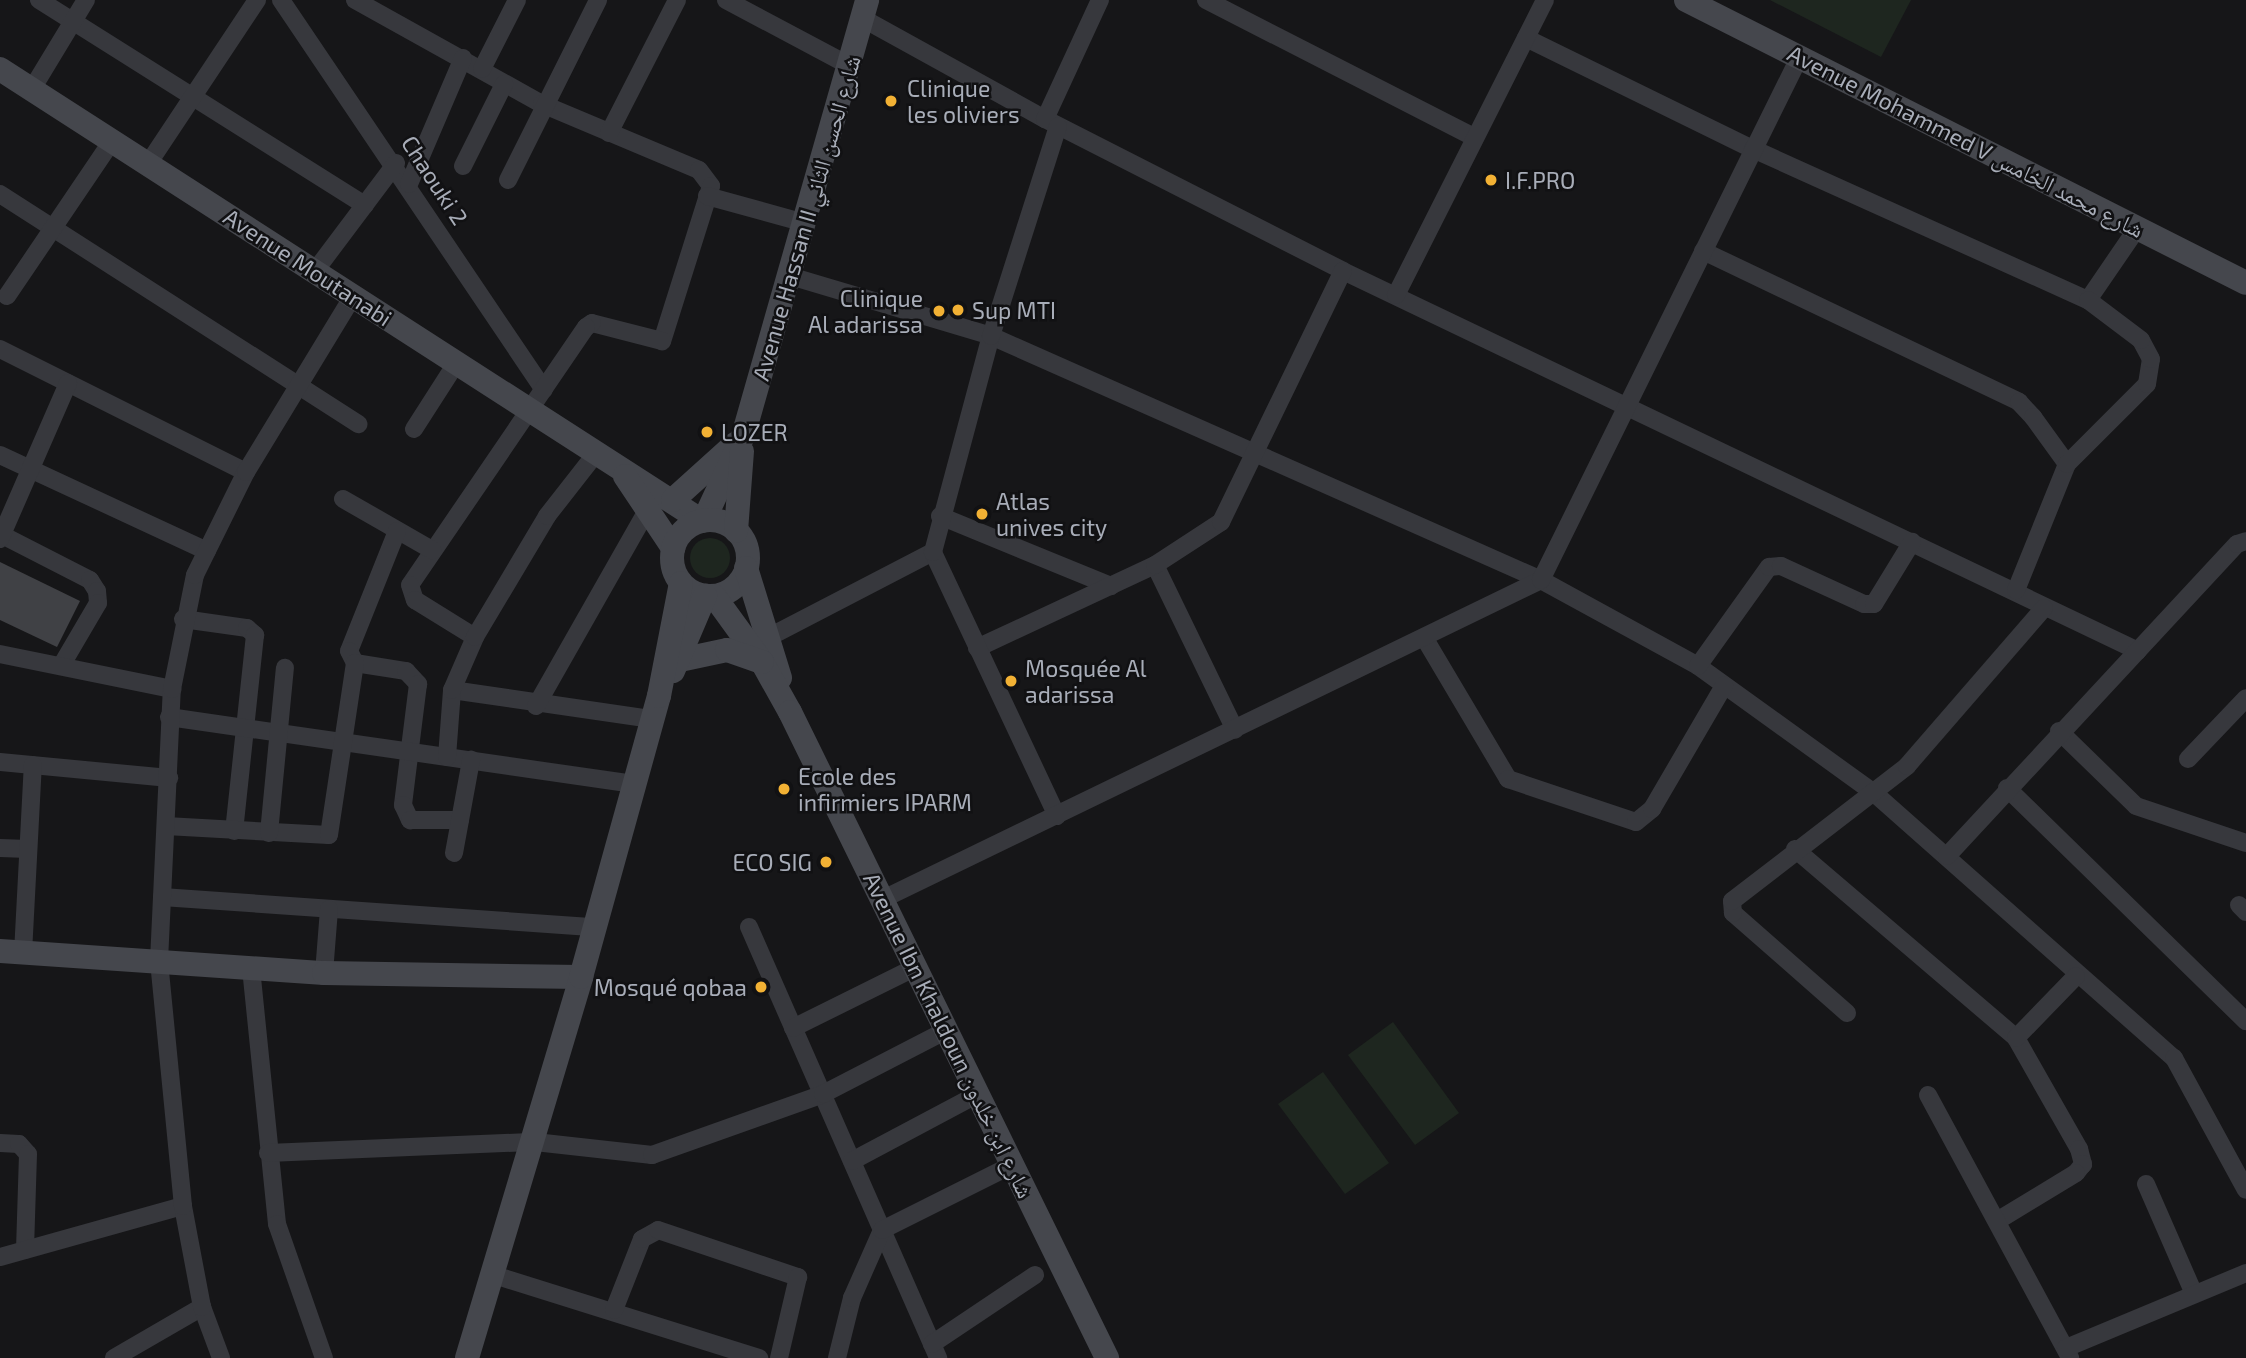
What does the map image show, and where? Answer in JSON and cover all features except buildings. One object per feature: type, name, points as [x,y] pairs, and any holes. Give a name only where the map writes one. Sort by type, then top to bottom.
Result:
[{"type":"street","points":[[39,0],[197,95],[365,205]]},
{"type":"street","points":[[32,89],[86,0]]},
{"type":"street","points":[[148,164],[197,95],[257,0]]},
{"type":"street","points":[[355,0],[542,104],[699,170],[710,186],[662,341],[592,323],[586,327],[432,550],[408,591],[475,637]]},
{"type":"street","points":[[508,180],[542,104],[598,0]]},
{"type":"street","points":[[609,133],[677,0]]},
{"type":"street","points":[[1057,816],[933,552],[940,516],[1051,123],[1100,0]]},
{"type":"street","points":[[1206,0],[1474,137]]},
{"type":"street","points":[[1396,295],[1545,0]]},
{"type":"street","name":"Avenue Mohammed V شارع محمد الخامس","points":[[1686,0],[2246,283]]},
{"type":"street","points":[[482,69],[514,1]]},
{"type":"street","name":"Chaouki 2","points":[[285,2],[396,163],[537,400]]},
{"type":"street","points":[[736,2],[850,66]]},
{"type":"street","points":[[865,9],[1051,123],[1343,271],[2016,590],[2044,608],[2138,651]]},
{"type":"street","name":"Avenue Hassan II شارع الحسن الثاني","points":[[743,436],[865,9]]},
{"type":"street","points":[[1525,38],[1753,149],[2088,300],[2141,340],[2151,359],[2147,384],[2067,464],[2016,590]]},
{"type":"street","points":[[409,184],[463,58]]},
{"type":"street","points":[[883,898],[1425,639],[1541,580],[1799,58]]},
{"type":"street","name":"Avenue Moutanabi","points":[[0,69],[457,362],[537,400],[607,458],[703,520]]},
{"type":"street","points":[[463,166],[505,84]]},
{"type":"street","points":[[7,296],[112,141]]},
{"type":"street","points":[[315,271],[396,163]]},
{"type":"street","points":[[0,194],[303,386],[358,425]]},
{"type":"street","points":[[707,196],[804,223]]},
{"type":"street","points":[[2088,300],[2138,227]]},
{"type":"street","points":[[1703,251],[2019,402],[2067,464]]},
{"type":"street","points":[[976,648],[1155,565],[1222,522],[1343,271]]},
{"type":"street","points":[[790,276],[991,336],[1258,452],[1541,580],[1698,666],[1873,792],[1947,856],[2076,976],[2174,1058],[2242,1169],[2246,1190]]},
{"type":"street","points":[[221,1358],[202,1307],[183,1206],[159,961],[172,689],[183,619],[207,551],[246,472],[303,386],[353,296]]},
{"type":"street","points":[[0,349],[246,472]]},
{"type":"street","points":[[414,429],[457,362]]},
{"type":"street","points":[[61,666],[98,603],[97,591],[90,580],[1,536],[68,383]]},
{"type":"street","points":[[673,500],[743,436]]},
{"type":"street","points":[[673,548],[681,533],[703,520],[743,436]]},
{"type":"street","points":[[743,436],[736,531],[746,548],[746,568],[790,712]]},
{"type":"street","points":[[0,455],[207,551]]},
{"type":"street","points":[[447,757],[452,690],[475,637],[547,516],[607,458],[648,509],[673,548],[674,570],[681,583],[709,596],[762,662],[790,712]]},
{"type":"street","points":[[343,499],[432,550]]},
{"type":"street","points":[[536,706],[648,509]]},
{"type":"street","points":[[940,516],[1111,586]]},
{"type":"street","points":[[703,520],[736,531]]},
{"type":"street","points":[[166,826],[329,835],[355,663],[351,639],[397,531]]},
{"type":"street","points":[[1947,856],[2059,731],[2237,544],[2246,541]]},
{"type":"street","points":[[1698,666],[1769,567],[1781,566],[1864,604],[1874,604],[1912,542]]},
{"type":"street","points":[[769,637],[933,552]]},
{"type":"street","points":[[1155,565],[1235,730]]},
{"type":"street","points":[[655,707],[709,596],[734,587],[746,568]]},
{"type":"street","points":[[467,1358],[535,1142],[581,977],[655,707],[681,583]]},
{"type":"street","points":[[1847,1013],[1732,913],[1732,901],[1795,849],[1873,792],[1949,722],[2044,608]]},
{"type":"street","points":[[183,619],[247,628],[255,635],[234,831]]},
{"type":"street","points":[[1425,639],[1508,779],[1636,822],[1652,809],[1724,685]]},
{"type":"street","points":[[680,660],[727,650],[762,662]]},
{"type":"street","points":[[0,654],[172,689]]},
{"type":"street","points":[[355,663],[414,676],[410,751],[403,805],[410,820],[460,820]]},
{"type":"street","points":[[269,833],[285,668]]},
{"type":"street","points":[[452,690],[536,706],[655,707]]},
{"type":"street","points":[[2188,759],[2246,698]]},
{"type":"street","name":"Avenue Ibn Khaldoun شارع ابن خلدون","points":[[790,712],[1107,1358]]},
{"type":"street","points":[[169,716],[632,784]]},
{"type":"street","points":[[2059,731],[2136,806],[2246,843]]},
{"type":"street","points":[[454,853],[471,760]]},
{"type":"street","points":[[0,762],[169,778]]},
{"type":"street","points":[[33,765],[28,849],[11,952],[324,973],[581,977]]},
{"type":"street","points":[[2007,788],[2246,1021]]},
{"type":"street","points":[[0,848],[28,849]]},
{"type":"street","points":[[1795,849],[2016,1038],[2083,1164],[1997,1221]]},
{"type":"street","points":[[162,897],[594,927]]},
{"type":"street","points":[[324,973],[329,909]]},
{"type":"street","points":[[749,927],[935,1351],[1035,1275]]},
{"type":"street","points":[[793,1028],[916,967]]},
{"type":"street","points":[[251,968],[277,1224],[324,1358]]},
{"type":"street","points":[[2016,1038],[2076,976]]},
{"type":"street","points":[[268,1153],[535,1142],[652,1155],[823,1094],[947,1030]]},
{"type":"street","points":[[852,1161],[978,1094]]},
{"type":"street","points":[[1928,1095],[2068,1353],[2194,1294],[2246,1273]]},
{"type":"street","points":[[0,1143],[19,1144],[28,1154],[25,1250]]},
{"type":"street","points":[[837,1358],[848,1310],[882,1230],[1014,1164]]},
{"type":"street","points":[[2146,1184],[2194,1294]]},
{"type":"street","points":[[0,1257],[183,1206]]},
{"type":"street","points":[[614,1310],[639,1245],[658,1230],[798,1277],[779,1358]]},
{"type":"street","points":[[494,1275],[614,1310],[759,1358]]},
{"type":"street","points":[[114,1358],[202,1307]]},
{"type":"shaded area","points":[[1770,0],[1911,0],[1881,57]]},
{"type":"shaded area","points":[[710,538],[718,539],[724,544],[729,550],[729,566],[724,572],[718,577],[710,578],[702,577],[696,572],[691,566],[690,558],[691,550],[696,544],[702,539]]},
{"type":"shaded area","points":[[1393,1022],[1459,1113],[1415,1145],[1348,1055]]},
{"type":"shaded area","points":[[1323,1072],[1389,1163],[1345,1194],[1278,1104]]},
{"type":"place","name":"Clinique les oliviers","points":[[891,101]]},
{"type":"place","name":"I.F.PRO","points":[[1491,180]]},
{"type":"place","name":"Sup MTI","points":[[958,310]]},
{"type":"place","name":"Clinique Al adarissa","points":[[939,311]]},
{"type":"place","name":"LOZER","points":[[707,432]]},
{"type":"place","name":"Atlas unives city","points":[[982,514]]},
{"type":"place","name":"Mosquée Al adarissa","points":[[1011,681]]},
{"type":"place","name":"Ecole des infirmiers IPARM","points":[[784,789]]},
{"type":"place","name":"ECO SIG","points":[[826,862]]},
{"type":"place","name":"Mosqué qobaa","points":[[761,987]]}]
